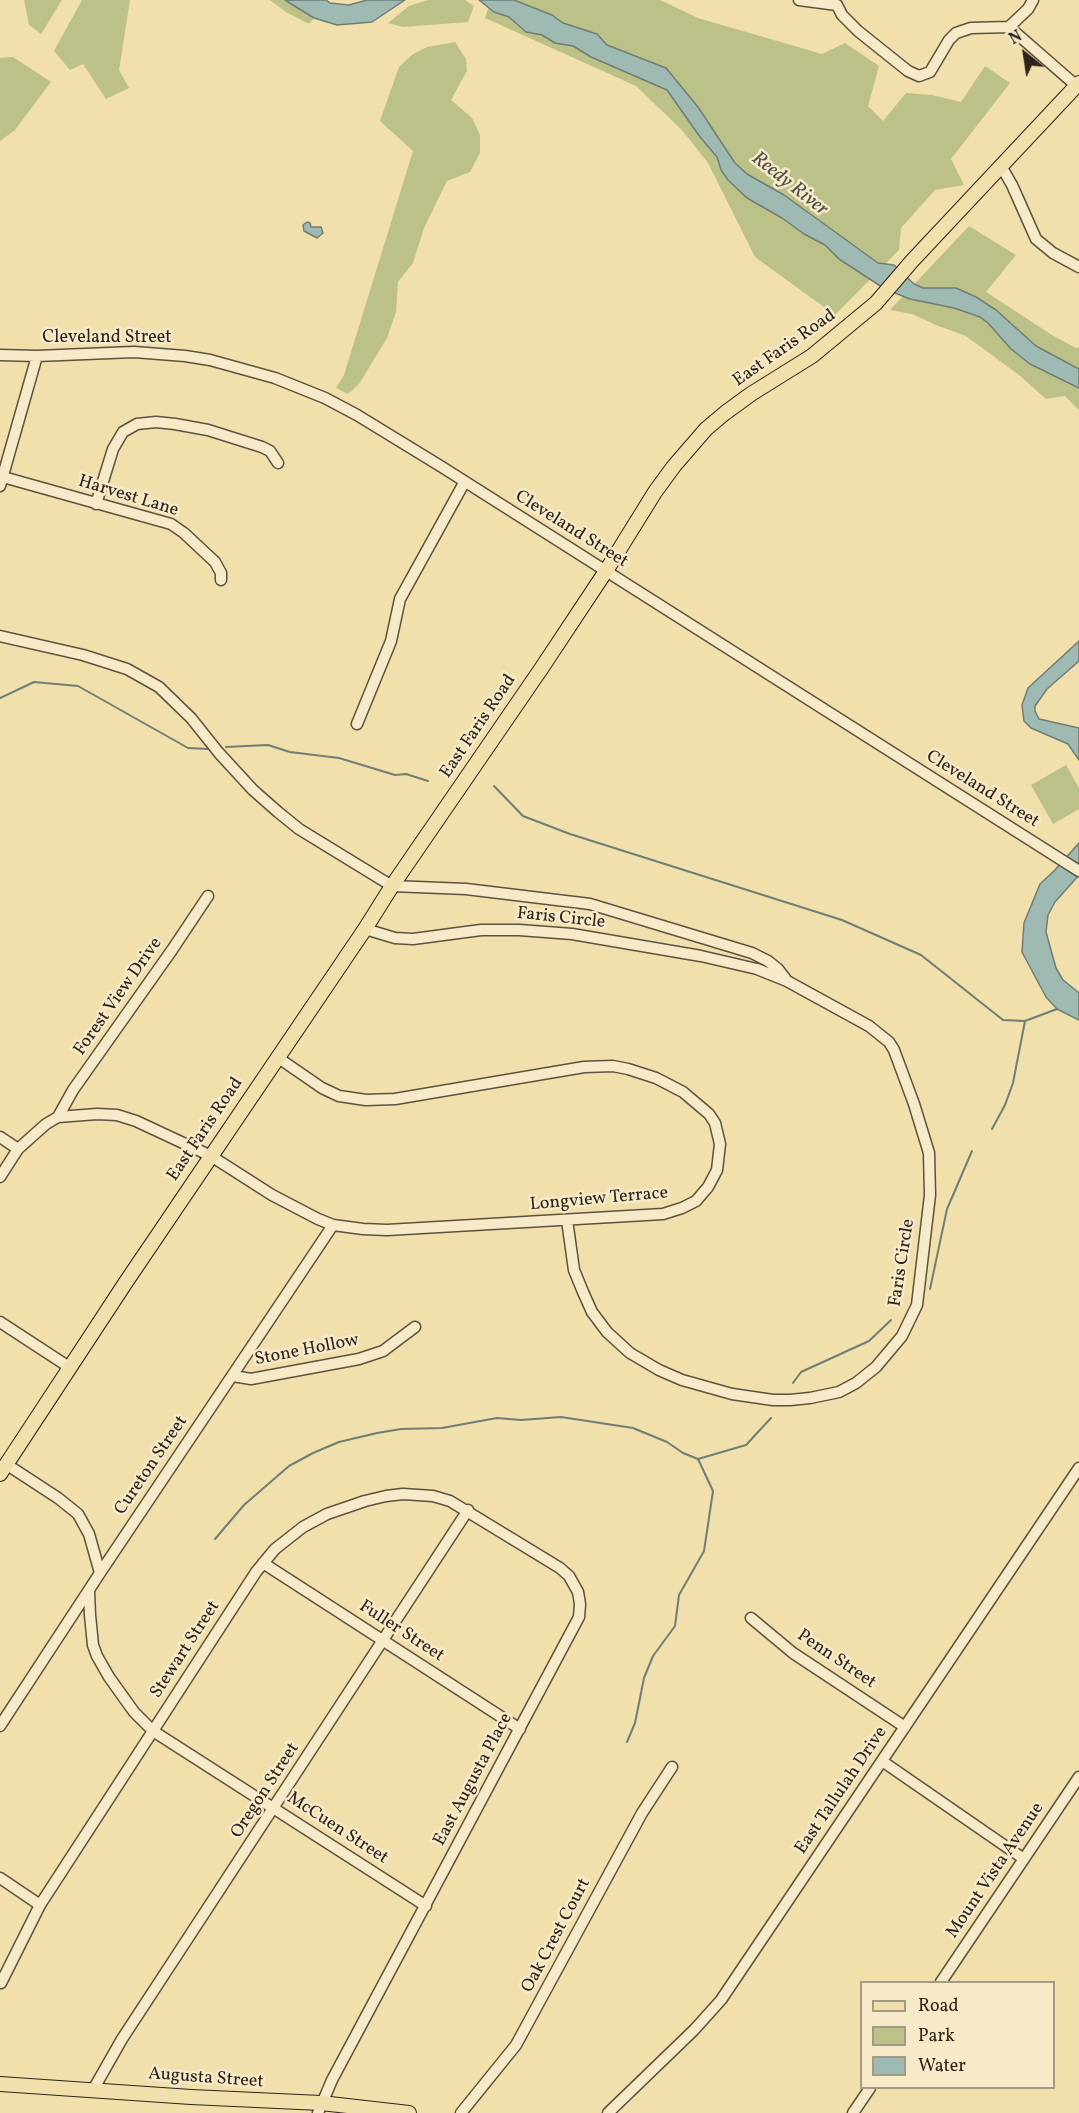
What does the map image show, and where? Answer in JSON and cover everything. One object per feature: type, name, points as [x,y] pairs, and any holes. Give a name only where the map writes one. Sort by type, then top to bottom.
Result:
[{"type":"main road","name":"East Faris Road","points":[[3,1469],[277,1057],[606,571],[655,492],[689,448],[706,429],[751,394],[820,350],[876,303],[912,261],[1078,86]]},
{"type":"main road","name":"Augusta Street","points":[[0,2084],[409,2113]]},
{"type":"street","points":[[799,0],[839,3],[842,15],[858,31],[917,76],[930,72],[949,40],[956,33],[971,28],[1009,27],[1028,9],[1033,0]]},
{"type":"street","points":[[1009,27],[1078,86]]},
{"type":"street","points":[[1001,166],[1036,239],[1053,253],[1079,267]]},
{"type":"street","name":"Cleveland Street","points":[[0,354],[37,356],[135,352],[185,356],[210,360],[275,378],[326,398],[357,415],[606,571],[1079,871]]},
{"type":"street","points":[[1,481],[37,356]]},
{"type":"street","points":[[96,504],[113,449],[123,432],[137,424],[156,422],[208,430],[262,447],[270,451],[278,463]]},
{"type":"street","name":"Harvest Lane","points":[[1,481],[164,521],[178,528],[215,562],[221,573],[221,580]]},
{"type":"street","points":[[357,724],[391,641],[400,599],[464,483]]},
{"type":"street","points":[[0,636],[83,655],[127,669],[159,687],[191,718],[253,790],[278,812],[299,829],[392,886]]},
{"type":"street","name":"Faris Circle","points":[[392,886],[466,889],[590,904],[752,953],[778,969],[787,981]]},
{"type":"street","name":"Forest View Drive","points":[[58,1117],[73,1090],[208,896]]},
{"type":"street","name":"Faris Circle","points":[[365,929],[395,938],[413,939],[481,930],[572,934],[701,956],[763,971],[787,981],[869,1026],[889,1042],[900,1063],[929,1153],[930,1192],[916,1309],[902,1336],[876,1367],[856,1383],[839,1392],[827,1396],[793,1400],[774,1400],[732,1394],[682,1380],[659,1370],[621,1346],[592,1312],[574,1270],[567,1220]]},
{"type":"street","name":"Longview Terrace","points":[[58,1117],[98,1114],[117,1115],[136,1121],[211,1156],[293,1207],[333,1225],[387,1230],[663,1214],[696,1201],[708,1187],[717,1170],[720,1156],[718,1133],[709,1114],[683,1092],[656,1078],[613,1066],[584,1067],[395,1099],[366,1100],[339,1096],[322,1088],[277,1057]]},
{"type":"street","points":[[0,1177],[18,1149],[37,1131],[58,1117]]},
{"type":"street","points":[[0,1137],[18,1149]]},
{"type":"street","name":"Cureton Street","points":[[0,1726],[333,1225]]},
{"type":"street","points":[[0,1322],[69,1367]]},
{"type":"street","name":"Stone Hollow","points":[[233,1376],[251,1379],[359,1359],[383,1351],[415,1327]]},
{"type":"street","name":"East Tallulah Drive","points":[[608,2113],[722,2000],[1079,1468]]},
{"type":"street","points":[[3,1469],[78,1514],[89,1534],[100,1573]]},
{"type":"street","name":"Stewart Street","points":[[1,1983],[40,1905],[263,1563],[288,1536],[327,1514],[365,1500],[403,1494],[434,1496],[468,1510]]},
{"type":"street","name":"Oregon Street","points":[[93,2090],[122,2039],[468,1510]]},
{"type":"street","name":"East Augusta Place","points":[[319,2108],[579,1617],[578,1592],[569,1576],[468,1510]]},
{"type":"street","name":"Fuller Street","points":[[263,1563],[520,1729]]},
{"type":"street","name":"McCuen Street","points":[[89,1590],[92,1635],[97,1656],[134,1712],[153,1731],[426,1906]]},
{"type":"street","name":"Penn Street","points":[[751,1618],[793,1653],[905,1727]]},
{"type":"street","points":[[882,1761],[1024,1859]]},
{"type":"street","name":"Oak Crest Court","points":[[461,2113],[516,2045],[642,1813],[672,1767]]},
{"type":"street","name":"Mount Vista Avenue","points":[[942,1981],[1079,1777]]},
{"type":"street","points":[[0,1878],[40,1905]]},
{"type":"street","points":[[853,2113],[869,2089]]},
{"type":"green space","points":[[24,0],[62,0],[41,34],[29,25]]},
{"type":"green space","points":[[82,0],[130,0],[119,70],[129,88],[106,99],[83,64],[70,70],[54,51]]},
{"type":"green space","points":[[270,0],[285,0],[314,18],[309,24],[286,12]]},
{"type":"green space","points":[[428,0],[465,0],[474,6],[468,22],[403,27],[388,23],[409,6]]},
{"type":"green space","points":[[491,0],[660,0],[698,18],[822,54],[845,43],[879,66],[868,106],[883,121],[906,93],[932,95],[961,102],[985,66],[1010,83],[951,159],[964,185],[935,190],[901,228],[899,250],[835,315],[755,257],[708,163],[682,130],[636,86],[485,18]]},
{"type":"green space","points":[[455,42],[466,59],[467,71],[451,100],[472,118],[480,135],[480,153],[470,172],[447,181],[424,228],[413,263],[398,282],[396,312],[387,338],[359,384],[348,394],[336,388],[344,375],[413,151],[380,121],[399,67],[413,54],[427,47]]},
{"type":"green space","points":[[13,57],[51,82],[15,130],[0,141],[0,58]]},
{"type":"green space","points":[[969,226],[1016,255],[986,292],[1052,335],[1076,348],[1079,347],[1079,410],[1065,396],[1046,399],[1019,375],[966,336],[912,314],[890,310]]},
{"type":"green space","points":[[1066,765],[1079,788],[1079,809],[1053,824],[1031,785]]},
{"type":"water","points":[[285,0],[326,0],[330,3],[349,5],[367,0],[405,0],[372,22],[337,25],[314,18]]},
{"type":"water","points":[[479,0],[514,0],[552,15],[563,23],[597,34],[607,45],[666,68],[698,107],[735,163],[747,174],[784,195],[878,263],[894,265],[914,284],[923,288],[956,288],[976,297],[996,310],[1036,346],[1079,369],[1079,388],[1030,364],[1011,349],[980,317],[954,308],[910,299],[885,289],[839,259],[825,245],[747,198],[728,180],[721,170],[717,157],[667,90],[591,57],[573,46],[555,43],[542,35],[526,32],[509,17],[494,12]]},
{"type":"water","points":[[307,222],[311,227],[321,227],[323,233],[317,238],[304,231],[303,225]]},
{"type":"water","points":[[1079,641],[1079,661],[1047,689],[1035,706],[1035,711],[1039,719],[1079,728],[1079,760],[1068,744],[1031,728],[1024,721],[1022,705],[1028,688]]},
{"type":"water","points":[[1079,843],[1079,875],[1055,902],[1048,915],[1046,932],[1056,968],[1063,980],[1079,993],[1079,1020],[1057,1009],[1046,997],[1022,952],[1024,923],[1040,884]]},
{"type":"waterway","points":[[0,698],[34,682],[78,686],[188,748],[209,749]]},
{"type":"waterway","points":[[226,747],[268,745],[290,752],[339,758],[395,775],[406,774],[428,781]]},
{"type":"waterway","points":[[494,786],[523,816],[570,834],[842,920],[921,955],[1003,1020],[1025,1021],[1057,1009]]},
{"type":"waterway","points":[[992,1129],[1005,1105],[1013,1083],[1025,1021]]},
{"type":"waterway","points":[[930,1289],[947,1209],[972,1151]]},
{"type":"waterway","points":[[793,1383],[801,1372],[869,1341],[891,1320]]},
{"type":"waterway","points":[[215,1539],[244,1505],[289,1466],[339,1442],[377,1433],[401,1429],[442,1428],[497,1418],[521,1420],[561,1417],[633,1428],[667,1442],[683,1453],[698,1459],[746,1445],[771,1418]]},
{"type":"waterway","points":[[627,1742],[635,1723],[644,1678],[653,1656],[675,1626],[679,1595],[704,1551],[713,1491],[698,1459]]},
{"type":"water label","name":"Reedy River","points":[[789,185]]}]
